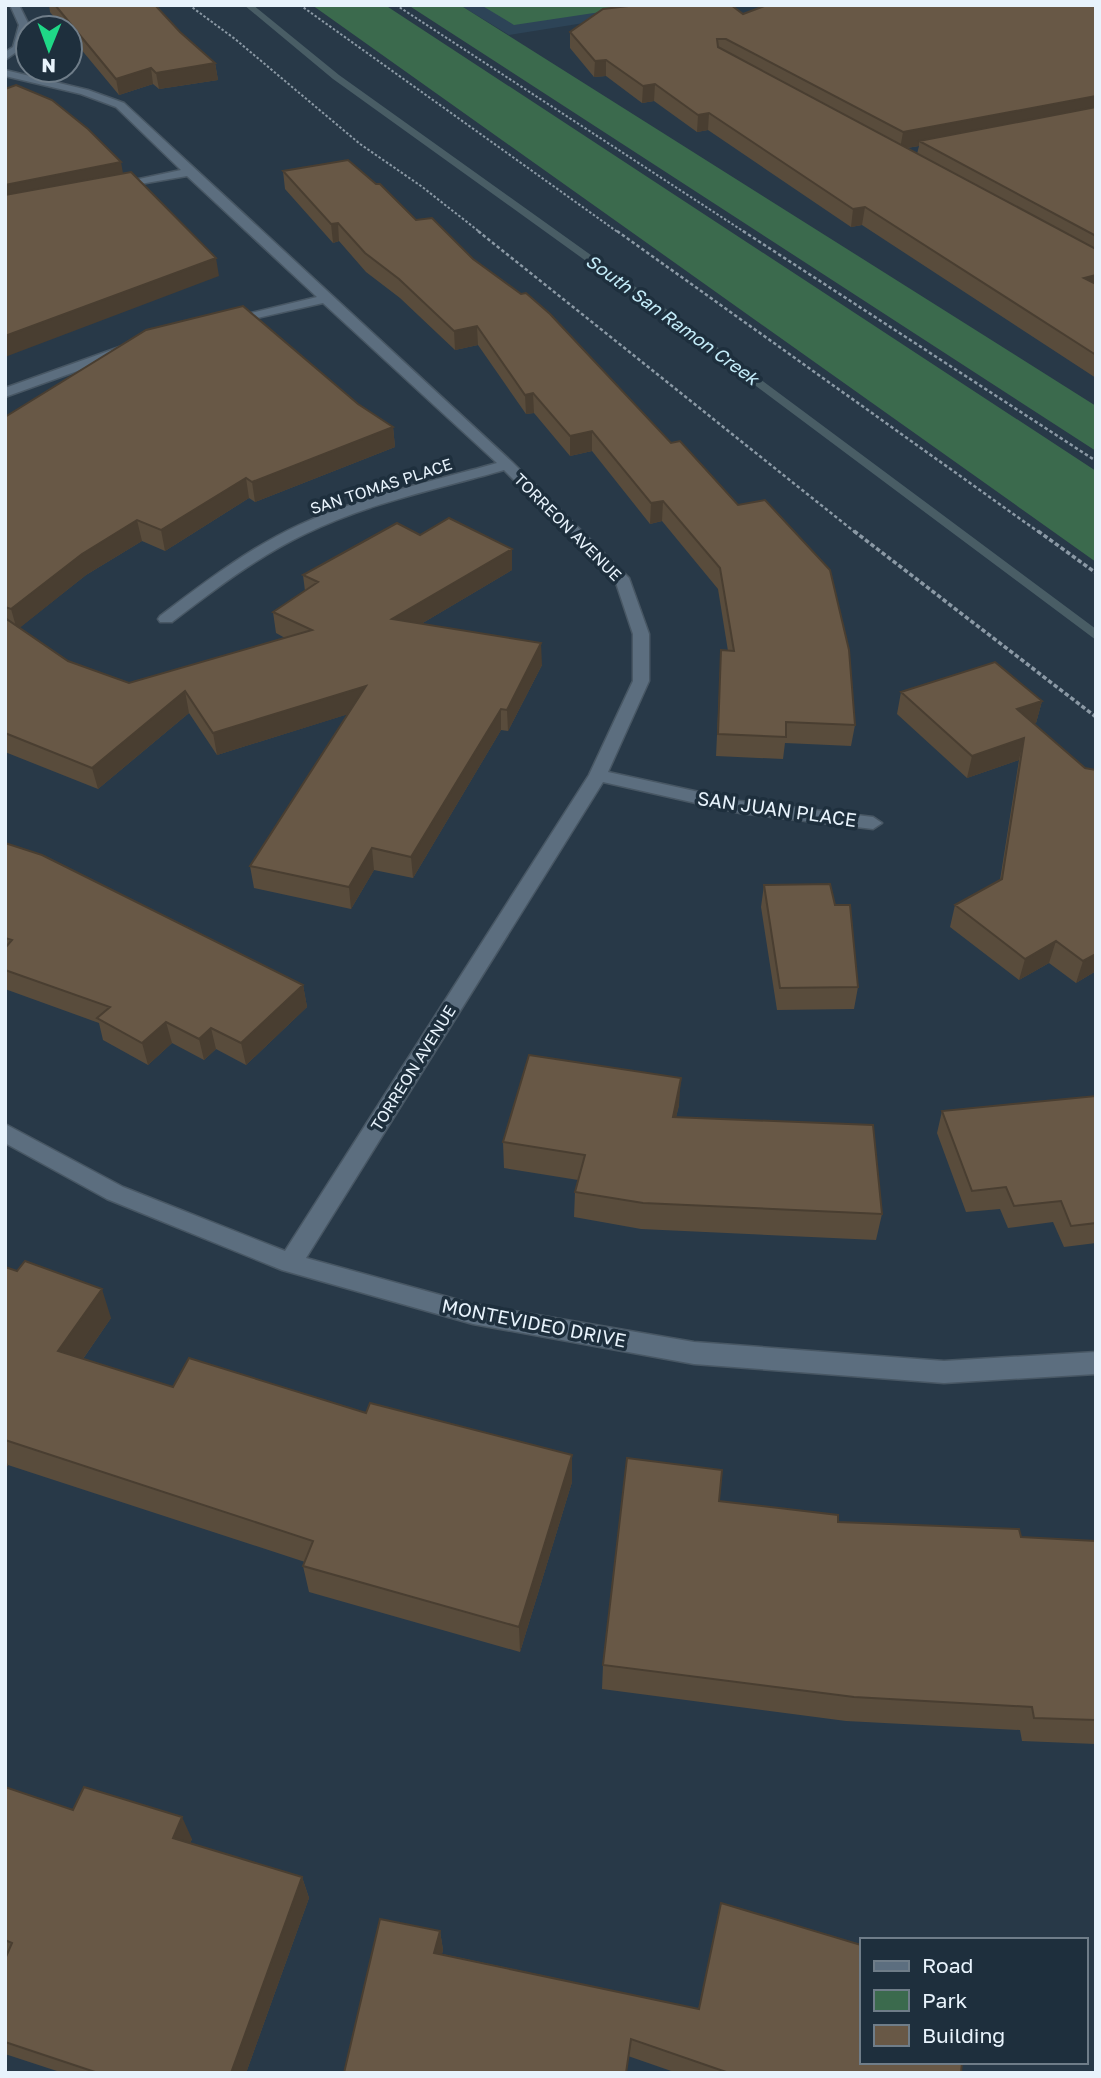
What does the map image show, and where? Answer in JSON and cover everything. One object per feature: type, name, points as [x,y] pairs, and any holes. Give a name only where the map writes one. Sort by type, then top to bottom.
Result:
[{"type":"street","points":[[5,57],[17,48],[24,24],[14,5]]},
{"type":"street","name":"TORREON AVENUE","points":[[5,73],[84,92],[120,105],[188,172],[327,298],[624,580],[641,635],[640,681],[598,775],[290,1263]]},
{"type":"street","points":[[108,188],[188,172]]},
{"type":"street","points":[[208,327],[327,298]]},
{"type":"street","points":[[5,393],[142,344]]},
{"type":"street","name":"SAN TOMAS PLACE","points":[[166,619],[220,578],[302,530],[378,501],[506,466]]},
{"type":"street","name":"SAN JUAN PLACE","points":[[598,775],[740,807],[873,823]]},
{"type":"street","name":"MONTEVIDEO DRIVE","points":[[5,1132],[115,1193],[290,1263],[473,1314],[694,1353],[944,1372],[1096,1363]]},
{"type":"path","points":[[189,5],[235,39],[360,144],[421,187],[848,527],[1096,717]]},
{"type":"path","points":[[300,5],[1096,573]]},
{"type":"path","points":[[396,5],[1096,461]]},
{"type":"shaded area","points":[[460,5],[696,5],[509,35]]},
{"type":"green space","points":[[312,5],[385,5],[1096,471],[1096,562]]},
{"type":"green space","points":[[408,5],[460,5],[1096,406],[1096,451]]},
{"type":"green space","points":[[481,5],[647,5],[514,25]]},
{"type":"building","points":[[55,5],[155,5],[215,63],[156,73],[151,68],[116,79],[84,40],[84,14],[62,14]]},
{"type":"building","points":[[637,5],[731,5],[743,14],[767,5],[1096,5],[1096,96],[903,132],[726,39],[717,39],[718,47],[1096,249],[1096,275],[1084,278],[1096,284],[1096,355],[865,207],[853,209],[709,113],[698,115],[655,84],[643,86],[606,60],[595,61],[570,32],[603,9]]},
{"type":"building","points":[[16,85],[52,100],[88,129],[121,162],[5,185],[5,89]]},
{"type":"building","points":[[1096,107],[1096,236],[919,141]]},
{"type":"building","points":[[348,160],[376,184],[380,184],[416,220],[432,218],[473,259],[521,294],[526,293],[550,314],[671,443],[680,441],[738,505],[765,500],[830,570],[849,650],[855,725],[786,722],[786,737],[718,734],[721,650],[734,651],[720,568],[663,501],[651,503],[592,431],[570,436],[533,393],[525,395],[477,326],[454,331],[399,279],[365,253],[338,223],[331,224],[283,171]]},
{"type":"building","points":[[131,172],[216,258],[5,336],[5,195]]},
{"type":"building","points":[[243,306],[358,404],[393,427],[252,482],[246,478],[161,530],[137,520],[82,554],[11,609],[5,607],[5,417],[146,330]]},
{"type":"building","points":[[449,518],[512,549],[392,619],[541,643],[507,710],[501,709],[411,857],[372,848],[349,887],[250,866],[366,686],[213,733],[185,691],[92,768],[5,733],[5,618],[68,661],[129,683],[312,630],[273,612],[318,582],[303,575],[397,523],[420,535]]},
{"type":"building","points":[[995,662],[1042,701],[1017,709],[1085,768],[1096,770],[1096,954],[1083,961],[1056,941],[1025,959],[955,905],[1002,879],[1024,738],[972,756],[901,692]]},
{"type":"building","points":[[5,843],[42,855],[303,985],[241,1043],[211,1028],[199,1039],[166,1022],[142,1043],[97,1018],[110,1007],[5,970],[5,948],[12,940],[5,938]]},
{"type":"building","points":[[830,884],[835,905],[850,905],[858,987],[780,988],[764,885]]},
{"type":"building","points":[[529,1055],[681,1078],[673,1117],[873,1125],[882,1214],[643,1203],[575,1192],[585,1155],[503,1142]]},
{"type":"building","points":[[1096,1096],[1096,1223],[1071,1226],[1061,1201],[1014,1206],[1006,1187],[972,1191],[942,1111]]},
{"type":"building","points":[[25,1261],[102,1289],[58,1351],[173,1387],[189,1358],[366,1413],[370,1403],[572,1455],[519,1627],[303,1566],[313,1541],[5,1440],[5,1267],[17,1271]]},
{"type":"building","points":[[627,1458],[722,1470],[719,1501],[838,1515],[838,1522],[1019,1529],[1021,1537],[1096,1541],[1096,1720],[1034,1718],[1032,1707],[854,1697],[603,1665]]},
{"type":"building","points":[[5,1787],[73,1810],[84,1787],[182,1817],[173,1838],[302,1877],[231,2073],[98,2073],[5,2042],[5,1959],[12,1943],[5,1940]]},
{"type":"building","points":[[721,1903],[860,1945],[860,2064],[962,2064],[961,2073],[729,2073],[631,2039],[626,2073],[344,2073],[380,1919],[440,1931],[434,1953],[699,2009]]},
{"type":"waterway","name":"South San Ramon Creek","points":[[248,5],[336,77],[654,305],[1096,636]]}]
